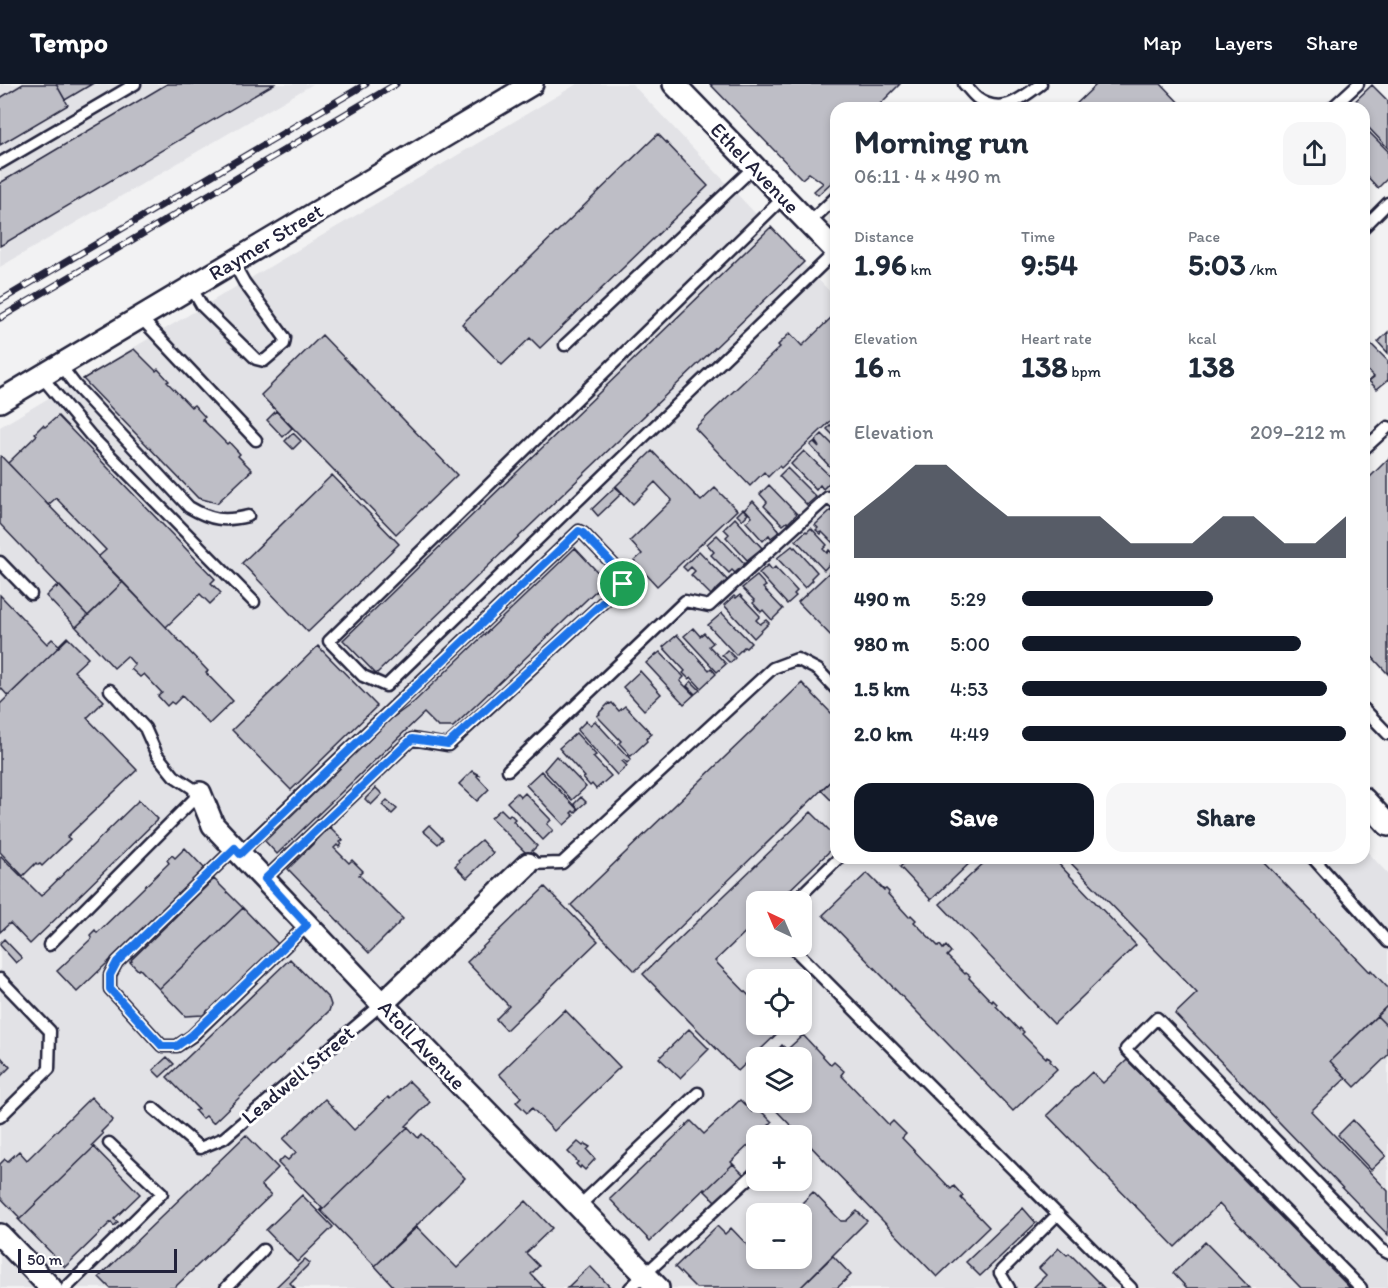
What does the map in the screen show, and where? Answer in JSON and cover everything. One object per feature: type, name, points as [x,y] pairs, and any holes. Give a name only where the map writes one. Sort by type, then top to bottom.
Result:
[{"type":"street","name":"Raymer Street","points":[[0,401],[532,84]]},
{"type":"street","name":"Ethel Avenue","points":[[674,84],[830,245]]},
{"type":"street","name":"Atoll Avenue","points":[[200,793],[213,825],[382,1004],[579,1206],[644,1283]]},
{"type":"street","points":[[1370,806],[1388,825]]},
{"type":"street","name":"Leadwell Street","points":[[382,1004],[528,864]]},
{"type":"street","points":[[0,1235],[51,1287]]},
{"type":"lane","points":[[0,163],[135,84]]},
{"type":"lane","points":[[964,84],[985,102]]},
{"type":"lane","points":[[1015,102],[1041,84]]},
{"type":"lane","points":[[1338,102],[1358,84]]},
{"type":"lane","points":[[565,345],[754,166]]},
{"type":"lane","points":[[784,197],[329,641],[363,676],[386,686],[830,257]]},
{"type":"lane","points":[[1370,221],[1388,202]]},
{"type":"lane","points":[[809,223],[830,203]]},
{"type":"lane","points":[[191,287],[202,306],[256,359],[264,361],[284,344],[285,338],[244,282],[233,262]]},
{"type":"lane","points":[[140,317],[256,441]]},
{"type":"lane","points":[[60,365],[76,386],[189,507],[202,515],[216,519],[234,520],[249,516]]},
{"type":"lane","points":[[41,376],[91,436],[254,602]]},
{"type":"lane","points":[[1370,444],[1388,427]]},
{"type":"lane","points":[[508,770],[685,601],[709,606],[830,500]]},
{"type":"lane","points":[[265,879],[412,739],[448,744],[623,584],[624,576],[583,533],[579,531],[117,962],[110,975],[110,989],[162,1046],[177,1046],[192,1035],[307,925]]},
{"type":"lane","points":[[0,562],[31,594]]},
{"type":"lane","points":[[528,864],[561,863],[773,668],[797,659],[818,670],[830,683]]},
{"type":"lane","points":[[49,945],[200,793],[174,776],[157,755],[145,728],[110,690]]},
{"type":"lane","points":[[1370,715],[1388,734]]},
{"type":"lane","points":[[805,891],[833,864]]},
{"type":"lane","points":[[1318,864],[1388,942]]},
{"type":"lane","points":[[803,957],[1131,1288]]},
{"type":"lane","points":[[0,979],[50,1031],[49,1069],[0,1117]]},
{"type":"lane","name":"Leadwell Street","points":[[153,1108],[200,1148],[224,1138],[382,1004]]},
{"type":"lane","points":[[1361,1288],[1126,1049],[1157,1018],[1381,1249],[1388,1253]]},
{"type":"lane","points":[[579,1206],[698,1093]]},
{"type":"lane","points":[[51,1287],[162,1193],[109,1143]]},
{"type":"lane","points":[[644,1283],[746,1182]]},
{"type":"lane","points":[[1009,1288],[1000,1274],[1002,1270],[1058,1214]]},
{"type":"lane","points":[[226,1288],[263,1250]]},
{"type":"shaded area","points":[[0,84],[313,84],[0,267]]},
{"type":"shaded area","points":[[577,84],[632,84],[830,292],[830,864],[1370,864],[1370,854],[1388,874],[1388,1288],[0,1288],[0,427]]},
{"type":"building","points":[[23,84],[56,84],[68,105],[0,145],[0,98]]},
{"type":"building","points":[[56,84],[92,84],[65,100]]},
{"type":"building","points":[[167,84],[274,84],[0,246],[0,183]]},
{"type":"building","points":[[710,84],[900,84],[882,102],[830,102],[830,184],[818,195],[814,191],[823,183],[809,173],[802,179]]},
{"type":"building","points":[[1097,84],[1161,84],[1178,102],[1078,102]]},
{"type":"building","points":[[1372,85],[1388,101],[1388,148],[1370,129],[1370,102],[1354,102]]},
{"type":"building","points":[[1370,133],[1388,151],[1388,178],[1378,188],[1370,179]]},
{"type":"building","points":[[658,134],[708,186],[540,348],[530,338],[502,365],[462,324]]},
{"type":"building","points":[[771,227],[804,262],[376,674],[343,640]]},
{"type":"building","points":[[830,319],[830,422],[781,468],[779,466],[768,477],[764,472],[750,486],[695,428],[780,347],[778,345],[790,333],[802,346]]},
{"type":"building","points":[[1388,332],[1388,353],[1378,342]]},
{"type":"building","points":[[322,335],[457,475],[396,534],[261,395]]},
{"type":"building","points":[[1370,343],[1388,361],[1388,380],[1377,389],[1370,382],[1374,377],[1370,373]]},
{"type":"building","points":[[134,349],[156,371],[158,369],[191,407],[194,405],[205,417],[202,419],[227,444],[229,442],[240,454],[238,456],[252,470],[217,503],[198,498],[83,379]]},
{"type":"building","points":[[276,411],[292,428],[283,437],[267,420]]},
{"type":"building","points":[[58,416],[215,579],[211,583],[221,593],[210,604],[200,594],[166,627],[98,557],[106,550],[56,498],[48,505],[8,463],[37,435],[35,433],[43,425],[45,427]]},
{"type":"building","points":[[293,433],[301,441],[293,449],[285,441]]},
{"type":"building","points":[[822,434],[830,442],[830,467],[810,445],[814,442],[819,447],[815,441]]},
{"type":"building","points":[[652,451],[701,501],[715,488],[737,510],[657,586],[634,561],[642,554],[630,541],[672,500],[655,482],[633,504],[616,486]]},
{"type":"building","points":[[804,451],[830,476],[830,482],[823,489],[820,485],[816,490],[791,464]]},
{"type":"building","points":[[1,456],[123,582],[88,616],[0,524]]},
{"type":"building","points":[[1388,459],[1388,674],[1370,654],[1370,477]]},
{"type":"building","points":[[787,468],[816,497],[807,505],[779,476]]},
{"type":"building","points":[[332,475],[399,544],[308,632],[242,563]]},
{"type":"building","points":[[769,485],[797,514],[788,523],[783,525],[764,506],[767,502],[760,494]]},
{"type":"building","points":[[615,487],[622,493],[598,516],[592,509]]},
{"type":"building","points":[[753,501],[780,531],[771,538],[769,535],[763,541],[746,522],[752,517],[745,509]]},
{"type":"building","points":[[743,509],[748,514],[742,520],[737,515]]},
{"type":"building","points":[[830,511],[830,540],[822,532],[821,534],[816,530],[818,528],[815,525]]},
{"type":"building","points":[[735,518],[762,548],[747,560],[726,537],[729,534],[724,529]]},
{"type":"building","points":[[811,528],[827,545],[823,549],[827,553],[830,551],[830,564],[824,570],[796,540]]},
{"type":"building","points":[[717,535],[745,564],[735,573],[732,570],[729,573],[711,555],[714,552],[707,544]]},
{"type":"building","points":[[792,546],[817,572],[805,588],[777,558]]},
{"type":"building","points":[[575,548],[606,581],[453,727],[438,727],[424,713],[277,854],[265,841],[391,719],[414,702]]},
{"type":"building","points":[[699,551],[728,581],[711,595],[691,575],[695,571],[691,567],[687,571],[683,567]]},
{"type":"building","points":[[768,565],[772,570],[775,567],[797,591],[794,594],[796,596],[787,604],[759,573]]},
{"type":"building","points":[[830,572],[830,635],[798,602]]},
{"type":"building","points":[[757,576],[766,586],[763,588],[783,609],[772,620],[763,610],[761,612],[753,603],[755,601],[742,588]]},
{"type":"building","points":[[123,582],[208,671],[206,673],[233,701],[209,724],[182,696],[174,704],[171,702],[167,706],[158,696],[162,693],[144,674],[140,677],[131,669],[135,665],[127,656],[114,668],[76,627]]},
{"type":"building","points":[[59,585],[88,616],[76,627],[46,596]]},
{"type":"building","points":[[0,595],[47,644],[52,639],[59,645],[68,638],[8,696],[0,687]]},
{"type":"building","points":[[740,595],[760,616],[756,620],[760,624],[766,620],[769,623],[754,638],[724,605],[734,596],[736,598]]},
{"type":"building","points":[[722,613],[751,643],[736,655],[708,625]]},
{"type":"building","points":[[693,628],[700,636],[704,633],[713,643],[709,646],[726,664],[717,672],[684,636]]},
{"type":"building","points":[[677,635],[709,670],[711,668],[716,674],[701,688],[691,677],[689,679],[683,673],[685,671],[663,647]]},
{"type":"building","points":[[68,638],[88,658],[74,671],[104,701],[87,718],[137,770],[67,837],[70,839],[42,866],[36,863],[23,876],[0,852],[0,704]]},
{"type":"building","points":[[318,646],[377,706],[291,790],[232,730]]},
{"type":"building","points":[[727,650],[735,658],[730,663],[722,655]]},
{"type":"building","points":[[660,652],[684,677],[680,681],[694,695],[684,704],[646,663]]},
{"type":"building","points":[[640,671],[661,694],[644,710],[623,687]]},
{"type":"building","points":[[691,681],[700,690],[695,694],[687,686]]},
{"type":"building","points":[[802,683],[830,712],[830,782],[635,971],[571,905]]},
{"type":"building","points":[[609,703],[612,703],[619,711],[625,706],[652,734],[631,756],[619,743],[621,741],[597,716]]},
{"type":"building","points":[[586,721],[590,725],[595,721],[631,759],[627,763],[622,761],[627,766],[617,775],[577,730]]},
{"type":"building","points":[[576,733],[596,755],[593,757],[611,776],[596,789],[592,784],[590,786],[583,778],[585,777],[559,748]]},
{"type":"building","points":[[556,756],[586,787],[572,800],[544,770]]},
{"type":"building","points":[[472,771],[479,775],[477,776],[489,789],[477,801],[459,784]]},
{"type":"building","points":[[541,771],[578,810],[571,813],[574,816],[564,825],[526,785]]},
{"type":"building","points":[[830,782],[830,799],[821,790]]},
{"type":"building","points":[[376,788],[382,794],[371,805],[365,799]]},
{"type":"building","points":[[517,793],[521,797],[525,793],[551,820],[547,824],[553,830],[543,840],[507,802]]},
{"type":"building","points":[[581,797],[586,802],[578,809],[574,804]]},
{"type":"building","points":[[139,800],[158,819],[30,944],[10,923],[0,932],[1,856],[41,896]]},
{"type":"building","points":[[387,800],[397,809],[392,814],[382,805]]},
{"type":"building","points":[[501,809],[515,819],[513,821],[537,846],[528,855],[491,818]]},
{"type":"building","points":[[811,812],[830,831],[830,851],[788,891],[746,891],[746,932],[715,961],[746,993],[746,1035],[776,1035],[763,1047],[746,1047],[746,1063],[738,1071],[643,974]]},
{"type":"building","points":[[429,825],[443,839],[438,844],[423,831]]},
{"type":"building","points":[[330,827],[343,840],[339,847],[337,845],[334,848],[349,863],[352,860],[363,871],[359,875],[403,919],[369,953],[288,869]]},
{"type":"building","points":[[481,840],[493,853],[467,878],[455,866],[458,860]]},
{"type":"building","points":[[185,848],[205,869],[77,992],[57,971],[92,938],[90,935],[95,930],[97,933],[169,863],[167,860],[172,855],[175,858]]},
{"type":"building","points":[[903,864],[969,864],[931,900],[900,867]]},
{"type":"building","points":[[983,864],[1059,864],[1136,945],[1054,1024],[940,904]]},
{"type":"building","points":[[1072,864],[1266,864],[1388,988],[1388,1005],[1330,1061],[1346,1078],[1311,1111],[1388,1191],[1388,1235],[1175,1014],[1197,993]]},
{"type":"building","points":[[867,873],[889,892],[888,894],[909,917],[911,915],[916,920],[914,922],[938,946],[940,945],[943,949],[946,946],[951,952],[947,956],[970,976],[969,978],[992,1002],[993,1000],[997,1004],[996,1006],[1019,1030],[1020,1028],[1024,1032],[1022,1034],[1046,1058],[1047,1056],[1051,1060],[1057,1069],[1013,1111],[823,915]]},
{"type":"building","points":[[214,879],[243,908],[159,989],[130,962],[131,960]]},
{"type":"building","points":[[545,887],[598,941],[506,1030],[496,1019],[509,1006],[467,962]]},
{"type":"building","points":[[243,908],[278,944],[209,1012],[208,1010],[203,1015],[185,1016],[159,989]]},
{"type":"building","points":[[4,939],[22,958],[16,963],[0,945]]},
{"type":"building","points":[[290,959],[329,999],[331,1005],[329,1011],[213,1123],[206,1116],[202,1119],[195,1111],[198,1109],[167,1077]]},
{"type":"building","points":[[1388,1005],[1388,1027],[1377,1016]]},
{"type":"building","points":[[565,1010],[620,1067],[554,1131],[532,1108],[527,1113],[516,1102],[521,1097],[499,1074]]},
{"type":"building","points":[[1377,1016],[1388,1027],[1388,1055],[1355,1087],[1330,1061]]},
{"type":"building","points":[[689,1029],[709,1049],[680,1078],[659,1058]]},
{"type":"building","points":[[803,1035],[831,1065],[834,1062],[844,1071],[841,1075],[889,1125],[893,1121],[906,1134],[902,1138],[951,1189],[954,1186],[963,1196],[961,1198],[989,1227],[937,1277],[812,1148],[812,1125],[790,1125],[779,1113],[812,1113],[812,1047],[790,1047]]},
{"type":"building","points":[[0,1056],[10,1067],[0,1077]]},
{"type":"building","points":[[167,1057],[174,1064],[160,1077],[153,1070]]},
{"type":"building","points":[[1127,1060],[1350,1288],[1301,1288],[1219,1204],[1175,1247],[1047,1115],[1092,1072],[1103,1083]]},
{"type":"building","points":[[409,1081],[430,1102],[406,1126],[408,1127],[321,1211],[322,1208],[278,1163],[284,1157],[288,1160],[296,1152],[283,1139],[325,1099],[354,1130],[388,1097],[390,1099]]},
{"type":"building","points":[[91,1097],[113,1120],[101,1132],[103,1134],[92,1145],[94,1147],[19,1220],[19,1217],[0,1197],[0,1164],[5,1159],[8,1161],[19,1151],[27,1160]]},
{"type":"building","points":[[740,1100],[746,1106],[746,1113],[763,1113],[772,1122],[769,1125],[746,1125],[746,1148],[731,1162],[733,1164],[650,1241],[610,1199],[691,1121],[704,1134]]},
{"type":"building","points":[[1353,1120],[1386,1156],[1371,1170],[1338,1135]]},
{"type":"building","points":[[408,1127],[418,1138],[422,1134],[465,1178],[375,1266],[321,1211]]},
{"type":"building","points":[[246,1135],[278,1168],[261,1185],[271,1195],[174,1288],[110,1288],[99,1277]]},
{"type":"building","points":[[578,1142],[590,1147],[587,1150],[595,1159],[585,1170],[576,1164],[578,1162],[568,1152]]},
{"type":"building","points":[[94,1147],[140,1194],[114,1219],[118,1222],[114,1226],[111,1222],[65,1267],[19,1220]]},
{"type":"building","points":[[733,1164],[746,1177],[718,1204],[705,1191]]},
{"type":"building","points":[[813,1192],[841,1221],[846,1221],[857,1211],[867,1221],[800,1288],[696,1288],[675,1267],[717,1226],[725,1234],[731,1228],[746,1244],[746,1269],[812,1269],[812,1203],[802,1203]]},
{"type":"building","points":[[302,1195],[333,1227],[297,1262],[266,1230]]},
{"type":"building","points":[[526,1201],[552,1228],[526,1253],[539,1266],[531,1274],[544,1288],[395,1288],[375,1266],[417,1227],[457,1268]]},
{"type":"building","points":[[1023,1208],[1036,1223],[980,1276],[966,1262]]},
{"type":"building","points":[[1205,1242],[1250,1288],[1187,1288],[1173,1273]]},
{"type":"building","points":[[1059,1248],[1067,1255],[1069,1253],[1104,1288],[1034,1287],[1046,1275],[1039,1268]]},
{"type":"building","points":[[833,1256],[851,1275],[837,1288],[800,1288]]},
{"type":"building","points":[[305,1259],[310,1263],[290,1283],[295,1288],[275,1288]]},
{"type":"building","points":[[590,1266],[610,1287],[567,1288]]},
{"type":"railway","points":[[0,301],[366,84]]},
{"type":"railway","points":[[0,318],[396,84]]},
{"type":"route","points":[[579,531],[583,533],[624,576],[623,584],[448,744],[412,739],[265,879],[307,925],[192,1035],[177,1046],[162,1046],[110,989],[110,975],[117,962],[235,848],[240,854],[575,534],[579,531]]}]
